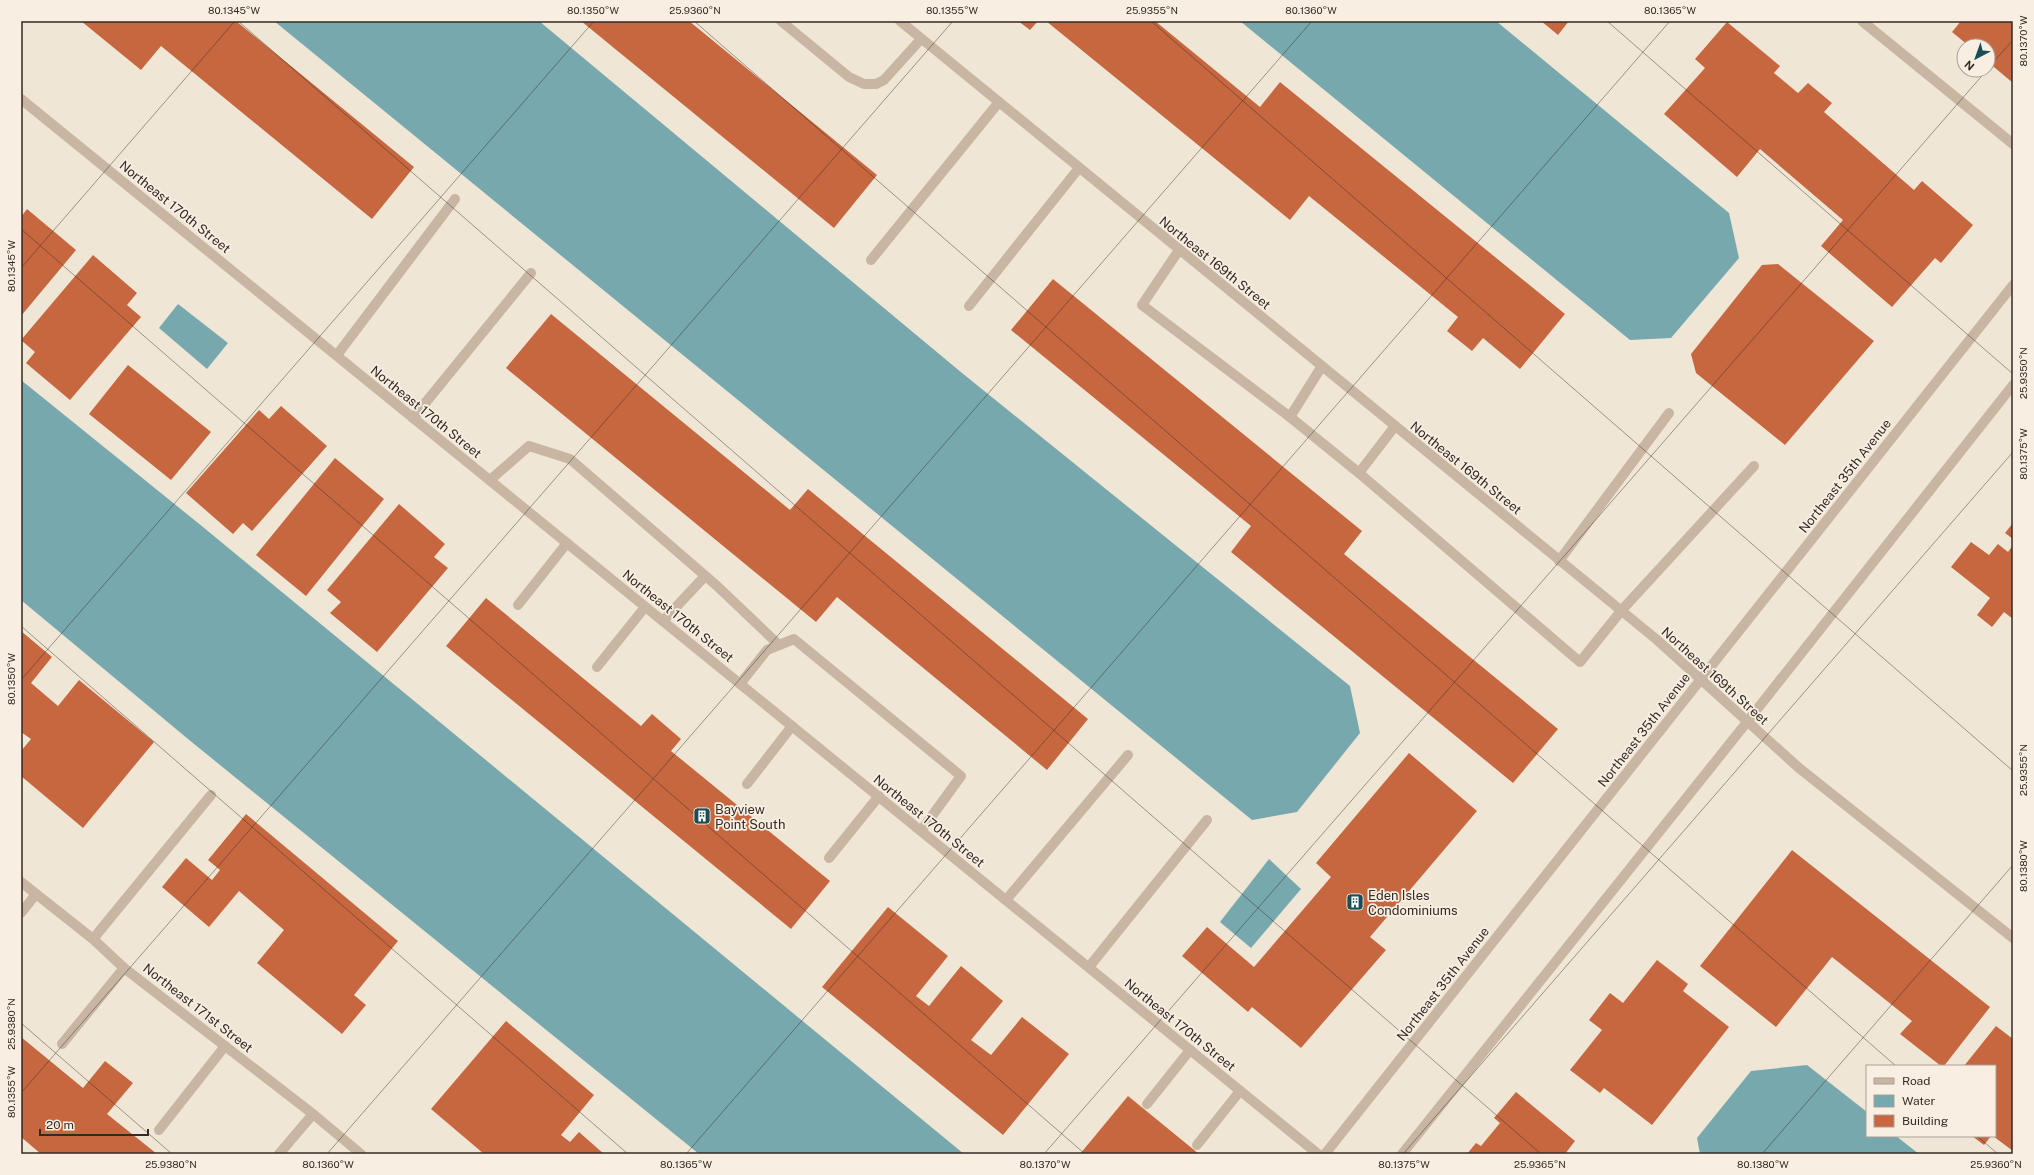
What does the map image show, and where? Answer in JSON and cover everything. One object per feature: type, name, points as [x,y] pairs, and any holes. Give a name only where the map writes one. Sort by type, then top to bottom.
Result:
[{"type":"street","points":[[781,21],[849,77],[864,84],[876,84],[884,80],[921,39]]},
{"type":"street","name":"Northeast 169th Street","points":[[900,21],[1656,640],[1799,768],[2013,938]]},
{"type":"street","points":[[1864,22],[2013,144]]},
{"type":"street","name":"Northeast 170th Street","points":[[21,99],[1318,1154]]},
{"type":"street","points":[[871,260],[998,102]]},
{"type":"street","points":[[969,306],[1079,168]]},
{"type":"street","points":[[336,355],[455,199]]},
{"type":"street","points":[[1179,250],[1142,305],[1290,417],[1359,473],[1580,662],[1621,611],[1754,466]]},
{"type":"street","points":[[413,418],[531,273]]},
{"type":"street","name":"Northeast 35th Avenue","points":[[1325,1154],[2013,285]]},
{"type":"street","points":[[1290,417],[1322,366]]},
{"type":"street","points":[[1402,1154],[1747,722],[2013,385]]},
{"type":"street","points":[[1559,561],[1669,413]]},
{"type":"street","points":[[1359,473],[1395,426]]},
{"type":"street","points":[[490,480],[529,446],[570,459],[705,576],[779,645]]},
{"type":"street","points":[[518,605],[567,543]]},
{"type":"street","points":[[663,620],[705,576]]},
{"type":"street","points":[[596,667],[645,607]]},
{"type":"street","points":[[740,684],[767,650],[794,640],[961,776],[921,831]]},
{"type":"street","points":[[747,784],[792,726]]},
{"type":"street","points":[[1006,900],[1128,755]]},
{"type":"street","points":[[93,939],[211,795]]},
{"type":"street","points":[[829,858],[879,796]]},
{"type":"street","points":[[1089,967],[1207,820]]},
{"type":"street","name":"Northeast 171st Street","points":[[21,882],[93,939],[124,968],[313,1114],[361,1154]]},
{"type":"street","points":[[21,913],[36,894]]},
{"type":"street","points":[[62,1044],[124,968]]},
{"type":"street","points":[[159,1130],[225,1046]]},
{"type":"street","points":[[1147,1104],[1190,1050]]},
{"type":"street","points":[[1197,1145],[1240,1091]]},
{"type":"street","points":[[279,1154],[313,1114]]},
{"type":"water","points":[[274,21],[539,21],[962,373],[1350,686],[1360,733],[1297,812],[1252,820]]},
{"type":"water","points":[[1240,21],[1496,21],[1729,213],[1739,258],[1671,338],[1630,340]]},
{"type":"water","points":[[178,304],[228,343],[207,369],[159,328]]},
{"type":"water","points":[[21,380],[203,527],[964,1154],[699,1154],[188,739],[21,600]]},
{"type":"water","points":[[1269,859],[1301,889],[1251,948],[1220,922]]},
{"type":"water","points":[[1807,1065],[1866,1111],[1866,1137],[1897,1137],[1919,1154],[1700,1154],[1697,1138],[1751,1071]]},
{"type":"building","points":[[81,21],[236,21],[414,167],[372,219],[161,46],[141,70]]},
{"type":"building","points":[[581,21],[689,21],[877,175],[834,228]]},
{"type":"building","points":[[1018,21],[1038,21],[1030,30]]},
{"type":"building","points":[[1046,21],[1155,21],[1260,107],[1280,82],[1565,314],[1520,369],[1483,338],[1472,351],[1447,331],[1458,317],[1309,196],[1290,220]]},
{"type":"building","points":[[1541,21],[1569,21],[1558,35]]},
{"type":"building","points":[[1961,21],[2011,21],[2013,23],[2013,83],[1996,69],[1996,38],[1959,38],[1952,32]]},
{"type":"building","points":[[1727,22],[1780,66],[1774,73],[1798,93],[1808,83],[1832,103],[1824,112],[1914,190],[1922,181],[1973,225],[1941,263],[1935,258],[1892,307],[1821,246],[1843,220],[1760,149],[1737,177],[1664,114],[1705,68],[1695,59]]},
{"type":"building","points":[[27,209],[76,250],[21,316],[21,217]]},
{"type":"building","points":[[93,255],[137,293],[127,305],[141,317],[70,400],[26,363],[35,352],[21,340]]},
{"type":"building","points":[[1778,264],[1874,341],[1785,445],[1696,373],[1691,354],[1762,265]]},
{"type":"building","points":[[1053,279],[1362,531],[1344,554],[1558,729],[1513,783],[1231,552],[1251,526],[1011,330]]},
{"type":"building","points":[[551,314],[790,510],[808,489],[1088,719],[1047,770],[837,597],[816,622],[506,368]]},
{"type":"building","points":[[128,365],[211,432],[171,480],[89,414]]},
{"type":"building","points":[[281,406],[327,446],[252,531],[243,523],[233,534],[186,493],[259,410],[269,419]]},
{"type":"building","points":[[335,458],[384,499],[306,596],[256,555]]},
{"type":"building","points":[[399,504],[445,544],[434,557],[448,568],[377,652],[330,613],[341,602],[327,590]]},
{"type":"building","points":[[2013,523],[2013,539],[2005,533]]},
{"type":"building","points":[[1971,542],[1989,555],[1998,544],[2008,552],[2013,545],[2013,619],[2004,612],[1992,627],[1977,615],[1990,598],[1951,567]]},
{"type":"building","name":"Bayview Point South","points":[[486,598],[641,726],[652,714],[681,739],[671,751],[830,881],[791,929],[446,646]]},
{"type":"building","points":[[21,631],[52,657],[31,683],[58,706],[79,680],[154,742],[83,828],[21,776],[21,751],[31,739],[21,732]]},
{"type":"building","name":"Eden Isles Condominiums","points":[[1409,753],[1477,811],[1370,937],[1386,950],[1301,1048],[1252,1007],[1248,1012],[1182,956],[1207,927],[1254,967],[1331,877],[1316,863]]},
{"type":"building","points":[[246,814],[398,941],[354,995],[366,1005],[342,1034],[257,963],[284,930],[239,891],[209,927],[162,887],[186,858],[212,880],[220,870],[208,860]]},
{"type":"building","points":[[1792,850],[1990,1007],[1945,1065],[1940,1065],[1900,1034],[1912,1021],[1832,957],[1776,1027],[1700,966]]},
{"type":"building","points":[[888,907],[948,956],[916,996],[929,1006],[961,966],[1003,1001],[971,1040],[991,1055],[1022,1017],[1069,1054],[1003,1135],[822,987]]},
{"type":"building","points":[[1657,960],[1688,984],[1683,991],[1729,1027],[1652,1125],[1604,1088],[1600,1093],[1570,1070],[1602,1030],[1589,1020],[1610,993],[1623,1003]]},
{"type":"building","points":[[506,1021],[594,1095],[561,1135],[570,1142],[579,1132],[604,1154],[484,1154],[431,1109]]},
{"type":"building","points":[[1996,1026],[2013,1039],[2013,1151],[1994,1137],[1996,1137],[1996,1065],[1965,1065]]},
{"type":"building","points":[[21,1037],[83,1088],[105,1061],[133,1083],[107,1114],[157,1154],[41,1154],[21,1137]]},
{"type":"building","points":[[1516,1092],[1575,1141],[1565,1154],[1467,1154],[1476,1143],[1481,1146],[1500,1123],[1494,1118]]},
{"type":"building","points":[[1128,1096],[1199,1154],[1080,1154]]},
{"type":"building","points":[[1973,1137],[1990,1137],[1984,1145]]},
{"type":"place","name":"Bayview Point South","points":[[702,816]]},
{"type":"place","name":"Eden Isles Condominiums","points":[[1355,902]]}]
